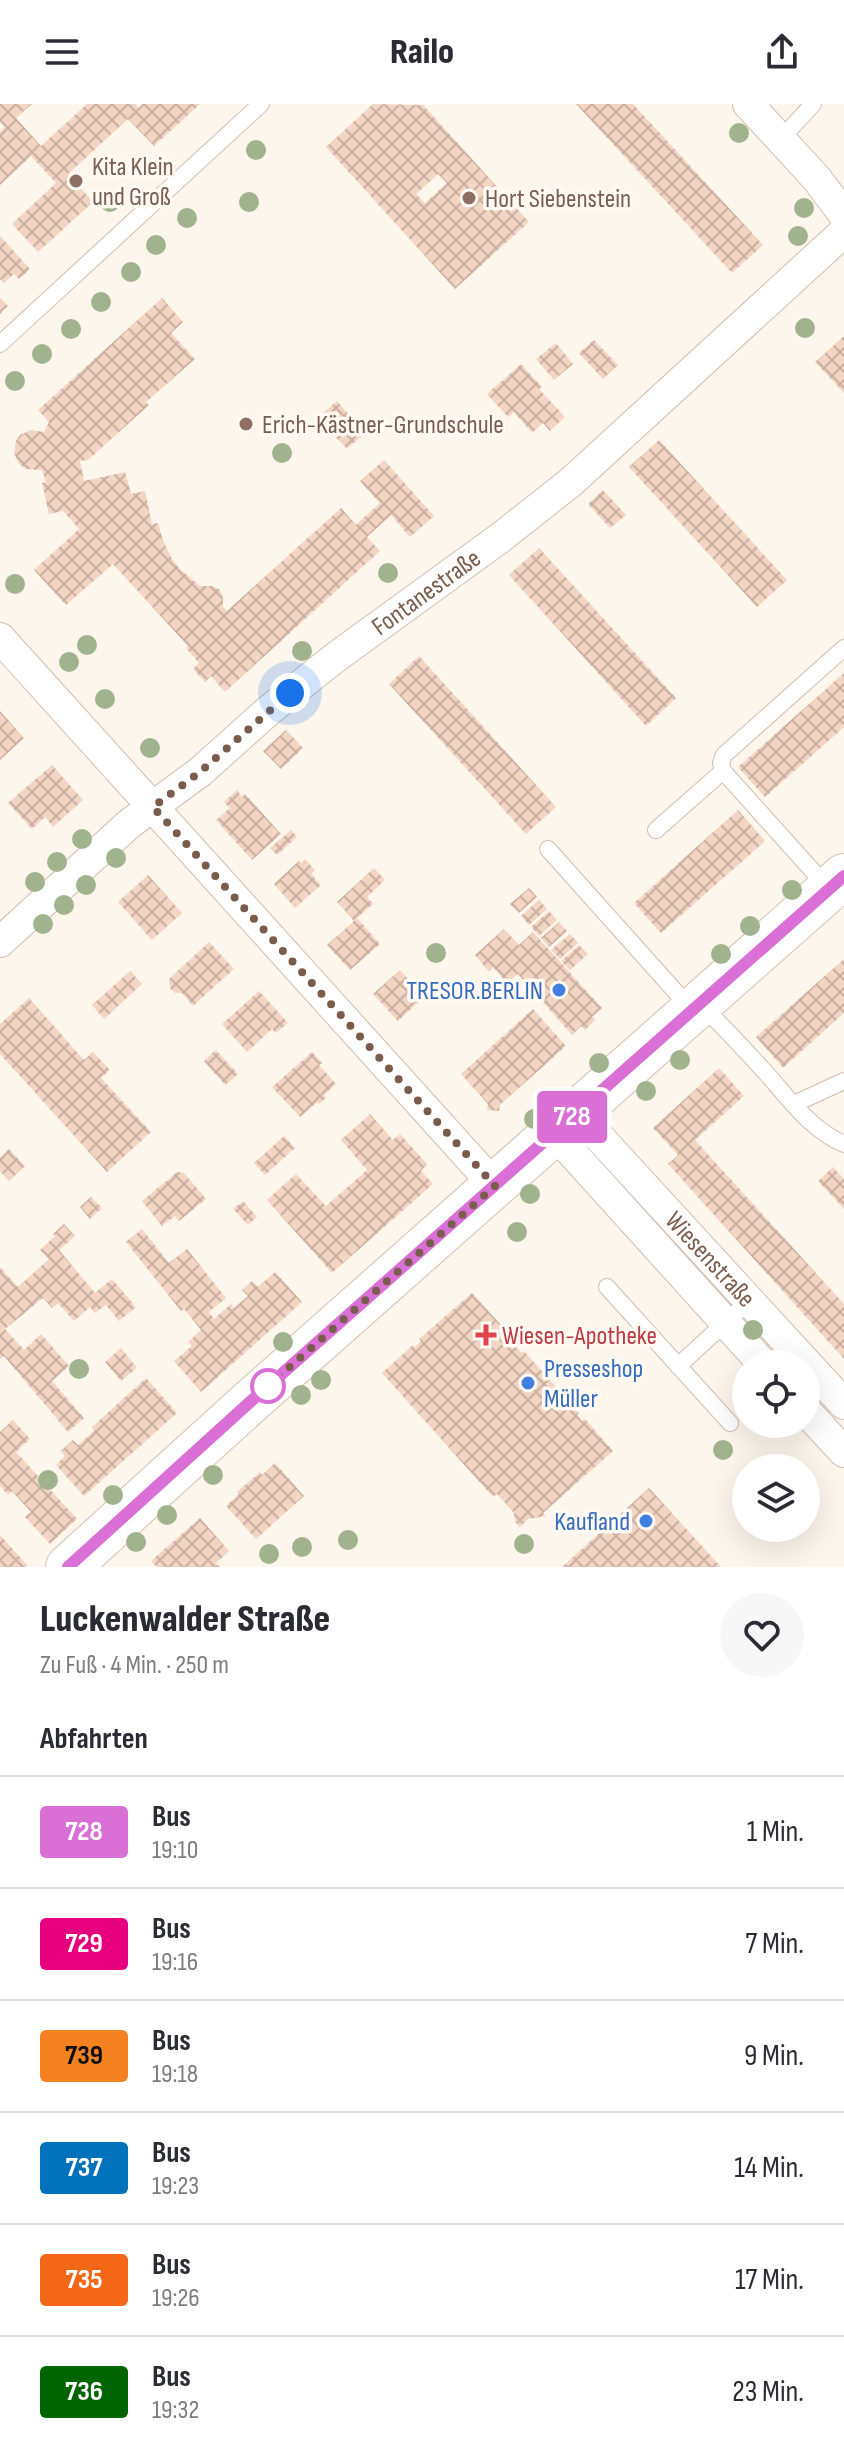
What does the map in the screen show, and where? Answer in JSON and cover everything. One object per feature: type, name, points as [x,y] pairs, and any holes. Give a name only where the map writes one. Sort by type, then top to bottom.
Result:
[{"type":"main road","points":[[68,1567],[836,883]]},
{"type":"street","points":[[748,104],[817,179],[844,215]]},
{"type":"street","name":"Fontanestraße","points":[[0,942],[129,824],[200,772],[268,711],[571,482],[844,232]]},
{"type":"street","points":[[0,638],[495,1186]]},
{"type":"street","name":"Wiesenstraße","points":[[566,1123],[748,1302],[844,1404]]},
{"type":"street","name":"Wiesenstraße","points":[[566,1123],[750,1350]]},
{"type":"street","points":[[820,1426],[844,1452]]},
{"type":"lane","points":[[0,344],[261,104]]},
{"type":"lane","points":[[780,140],[813,104]]},
{"type":"lane","points":[[836,883],[723,771],[721,763],[724,755],[844,648]]},
{"type":"lane","points":[[656,830],[723,771]]},
{"type":"lane","points":[[548,849],[696,1007],[728,1031],[827,1137],[844,1144]]},
{"type":"lane","points":[[794,1104],[844,1081]]},
{"type":"lane","points":[[607,1287],[730,1423]]},
{"type":"lane","points":[[678,1366],[748,1302]]},
{"type":"building","points":[[0,104],[32,104],[16,118],[41,146],[87,104],[135,104],[139,108],[142,104],[200,104],[154,146],[128,119],[68,174],[93,202],[38,252],[12,224],[56,183],[31,156],[0,185],[0,132],[5,127],[0,122]]},
{"type":"building","name":"Hort Siebenstein","points":[[373,104],[423,105],[529,222],[455,289],[326,147]],"holes":[[[438,174],[447,183],[425,203],[416,194]]]},
{"type":"building","points":[[576,104],[633,104],[763,245],[732,273]]},
{"type":"building","points":[[0,236],[30,269],[19,279],[14,274],[4,283],[0,279]]},
{"type":"building","points":[[0,298],[8,306],[0,314]]},
{"type":"building","points":[[162,298],[183,322],[171,333],[195,359],[88,460],[80,461],[84,481],[125,472],[131,494],[145,491],[152,524],[158,523],[172,559],[200,586],[219,589],[227,611],[341,508],[356,525],[380,503],[360,481],[384,460],[434,516],[410,537],[391,515],[367,537],[380,551],[225,692],[211,676],[205,682],[193,669],[199,663],[186,648],[188,646],[113,564],[66,605],[34,570],[79,529],[63,511],[49,514],[42,470],[26,469],[19,464],[14,453],[20,435],[31,430],[44,432],[49,422],[38,410]]},
{"type":"building","points":[[844,336],[844,393],[815,362]]},
{"type":"building","points":[[594,340],[618,365],[603,379],[579,353]]},
{"type":"building","points":[[556,343],[573,364],[554,380],[536,359]]},
{"type":"building","points":[[521,364],[565,417],[550,431],[543,423],[532,433],[514,412],[508,417],[487,394]]},
{"type":"building","points":[[337,401],[365,433],[347,449],[318,418]]},
{"type":"building","points":[[659,440],[787,580],[757,607],[629,467]]},
{"type":"building","points":[[603,490],[626,515],[610,528],[588,504]]},
{"type":"building","points":[[539,548],[676,698],[646,726],[509,575]]},
{"type":"building","points":[[419,656],[556,807],[526,834],[389,684]]},
{"type":"building","points":[[844,673],[844,727],[765,797],[738,767]]},
{"type":"building","points":[[0,711],[24,738],[0,760]]},
{"type":"building","points":[[286,730],[303,748],[281,769],[263,751]]},
{"type":"building","points":[[52,765],[83,800],[53,827],[45,817],[32,829],[8,803]]},
{"type":"building","points":[[237,790],[242,797],[245,794],[281,834],[252,860],[216,820],[230,808],[224,802]]},
{"type":"building","points":[[738,810],[765,841],[661,933],[634,903]]},
{"type":"building","points":[[291,830],[297,837],[277,855],[270,848]]},
{"type":"building","points":[[305,859],[315,870],[311,874],[321,885],[295,908],[274,884]]},
{"type":"building","points":[[374,868],[385,880],[367,897],[373,904],[357,918],[380,944],[350,970],[327,945],[354,921],[337,902]]},
{"type":"building","points":[[148,875],[182,913],[152,940],[118,902]]},
{"type":"building","points":[[529,888],[537,897],[519,913],[510,904]]},
{"type":"building","points":[[539,900],[547,909],[529,925],[521,916]]},
{"type":"building","points":[[549,911],[557,920],[539,936],[531,927]]},
{"type":"building","points":[[559,922],[567,931],[549,947],[541,938]]},
{"type":"building","points":[[504,929],[519,945],[533,932],[602,1008],[592,1017],[595,1020],[585,1030],[581,1026],[572,1035],[518,974],[507,983],[493,967],[489,972],[475,955]]},
{"type":"building","points":[[570,934],[578,943],[560,959],[551,950]]},
{"type":"building","points":[[209,942],[234,969],[193,1006],[182,993],[175,993],[170,988],[169,979]]},
{"type":"building","points":[[579,945],[588,954],[570,970],[561,961]]},
{"type":"building","points":[[844,959],[844,1013],[783,1068],[756,1037]]},
{"type":"building","points":[[400,970],[424,997],[398,1021],[373,994]]},
{"type":"building","points":[[130,971],[142,984],[104,1019],[92,1005]]},
{"type":"building","points":[[259,991],[288,1023],[276,1033],[272,1029],[247,1052],[222,1024]]},
{"type":"building","points":[[29,998],[84,1060],[93,1052],[110,1070],[101,1078],[151,1132],[107,1172],[0,1054],[0,1024]]},
{"type":"building","points":[[533,1009],[566,1046],[500,1105],[499,1111],[487,1110],[488,1104],[461,1074]]},
{"type":"building","points":[[216,1050],[238,1074],[225,1085],[204,1061]]},
{"type":"building","points":[[312,1052],[336,1084],[324,1095],[326,1098],[300,1117],[272,1087]]},
{"type":"building","points":[[719,1068],[744,1096],[695,1140],[844,1304],[844,1359],[668,1164],[678,1155],[653,1128]]},
{"type":"building","points":[[370,1114],[393,1140],[400,1134],[427,1164],[421,1171],[433,1184],[332,1273],[267,1200],[296,1174],[326,1206],[367,1170],[341,1140]]},
{"type":"building","points":[[284,1136],[295,1148],[265,1175],[254,1163]]},
{"type":"building","points":[[9,1149],[25,1166],[9,1181],[0,1171],[0,1158]]},
{"type":"building","points":[[833,1167],[844,1179],[844,1209],[818,1181]]},
{"type":"building","points":[[177,1172],[184,1173],[206,1199],[179,1221],[175,1216],[162,1226],[142,1201]]},
{"type":"building","points":[[91,1197],[102,1208],[90,1219],[80,1207]]},
{"type":"building","points":[[243,1201],[257,1217],[248,1225],[233,1209]]},
{"type":"building","points":[[64,1224],[75,1236],[59,1250],[95,1293],[112,1279],[136,1307],[119,1321],[106,1305],[95,1313],[90,1307],[74,1321],[58,1303],[52,1308],[43,1298],[5,1329],[24,1350],[41,1334],[69,1366],[52,1381],[84,1418],[68,1432],[4,1356],[0,1359],[0,1267],[18,1287],[49,1259],[40,1250]]},
{"type":"building","points":[[142,1229],[169,1263],[187,1249],[226,1298],[209,1312],[214,1319],[231,1304],[234,1308],[248,1296],[242,1290],[252,1281],[258,1287],[275,1272],[302,1302],[201,1392],[174,1361],[192,1346],[188,1342],[201,1330],[184,1309],[181,1311],[126,1242]]},
{"type":"building","points":[[472,1293],[519,1345],[516,1347],[522,1353],[524,1351],[579,1413],[577,1415],[582,1421],[585,1419],[613,1451],[543,1513],[546,1516],[528,1519],[520,1527],[515,1522],[514,1513],[497,1494],[493,1497],[382,1373],[413,1345],[415,1347],[421,1341],[419,1339]]},
{"type":"building","points":[[121,1348],[137,1368],[121,1381],[105,1362]]},
{"type":"building","points":[[146,1378],[177,1413],[84,1496],[56,1465],[65,1456],[61,1451],[73,1440],[78,1445],[95,1430],[92,1427]]},
{"type":"building","points":[[13,1420],[30,1439],[16,1452],[77,1519],[50,1544],[25,1517],[31,1512],[12,1491],[8,1495],[0,1486],[0,1432]]},
{"type":"building","points":[[275,1463],[304,1496],[256,1539],[226,1506],[239,1494],[237,1492]]},
{"type":"building","name":"Kaufland","points":[[649,1488],[721,1567],[562,1567]]},
{"type":"building","points":[[200,1518],[229,1551],[216,1563],[220,1567],[157,1567],[151,1561]]},
{"type":"building","points":[[0,1535],[27,1565],[0,1567]]},
{"type":"bus line","name":"728","points":[[68,1567],[844,876]]},
{"type":"place","name":"Kita Klein und Groß","points":[[76,181]]},
{"type":"place","name":"Hort Siebenstein","points":[[469,198]]},
{"type":"place","name":"Erich-Kästner-Grundschule","points":[[246,424]]},
{"type":"place","name":"TRESOR.BERLIN","points":[[559,990]]},
{"type":"place","name":"Wiesen-Apotheke","points":[[486,1335]]},
{"type":"place","name":"Presseshop Müller","points":[[528,1383]]},
{"type":"place","name":"Kaufland","points":[[646,1521]]},
{"type":"route","points":[[268,1386],[495,1186],[153,807],[200,772],[290,693]]}]
